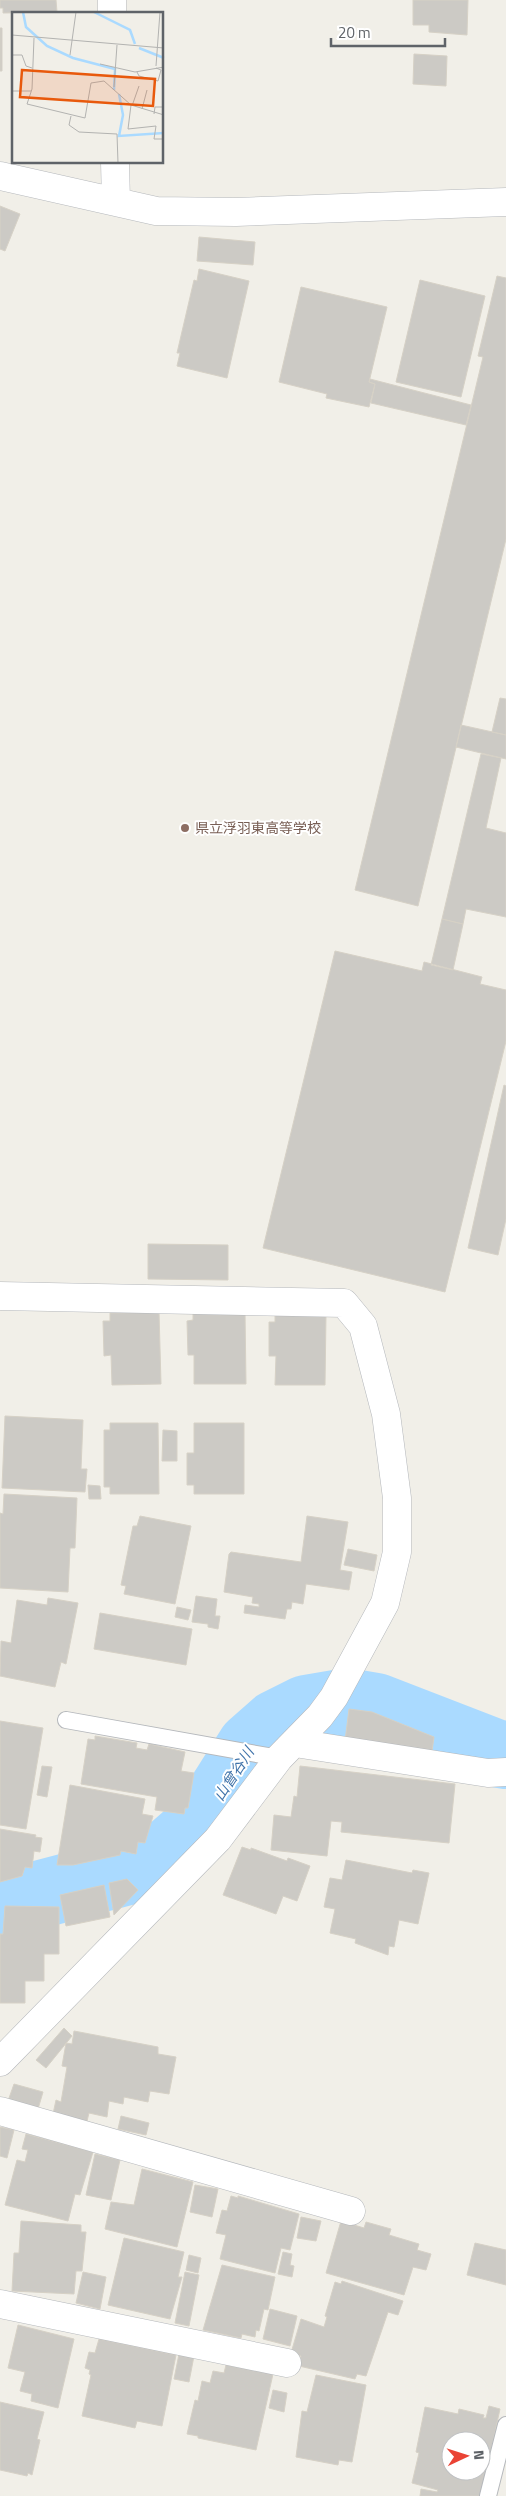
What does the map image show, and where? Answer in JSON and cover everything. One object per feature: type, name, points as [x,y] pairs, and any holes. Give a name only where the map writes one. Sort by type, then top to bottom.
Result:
[{"type":"street","points":[[115,164],[116,202]]},
{"type":"street","points":[[0,176],[156,211],[236,212],[506,202]]},
{"type":"street","points":[[0,1296],[344,1303],[363,1326],[386,1414],[398,1498],[398,1552],[385,1603],[327,1706],[277,1752],[218,1839],[0,2062]]},
{"type":"street","points":[[277,1752],[488,1773],[506,1772]]},
{"type":"street","points":[[0,2111],[351,2211]]},
{"type":"street","points":[[0,2304],[287,2363]]},
{"type":"lane","points":[[66,1720],[238,1751],[277,1752]]},
{"type":"lane","points":[[488,2496],[506,2425]]},
{"type":"building","points":[[0,0],[56,0],[57,12],[3,13],[3,8],[0,8]]},
{"type":"building","points":[[413,0],[468,0],[467,35],[429,32],[429,25],[413,25]]},
{"type":"building","points":[[0,28],[2,28],[2,71],[0,71]]},
{"type":"building","points":[[414,54],[447,56],[446,86],[413,84]]},
{"type":"building","points":[[0,206],[20,214],[5,251],[0,249]]},
{"type":"building","points":[[199,237],[255,242],[253,265],[197,261]]},
{"type":"building","points":[[199,269],[249,281],[227,378],[177,366],[180,353],[177,353],[194,280],[197,281]]},
{"type":"building","points":[[497,276],[506,278],[506,539],[418,906],[355,890],[483,357],[478,356]]},
{"type":"building","points":[[420,280],[485,296],[461,397],[396,382]]},
{"type":"building","points":[[301,287],[387,307],[369,382],[375,384],[369,407],[326,398],[327,394],[279,382]]},
{"type":"building","points":[[370,379],[471,405],[466,425],[371,403],[375,384],[369,382]]},
{"type":"building","points":[[500,698],[506,699],[506,735],[492,732]]},
{"type":"building","points":[[461,725],[506,735],[506,759],[456,747]]},
{"type":"building","points":[[481,754],[501,758],[486,828],[506,833],[506,917],[466,909],[463,924],[442,919]]},
{"type":"building","points":[[442,919],[463,924],[453,970],[431,965]]},
{"type":"building","points":[[335,951],[422,971],[424,962],[482,977],[480,984],[506,990],[506,1041],[445,1292],[263,1248]]},
{"type":"building","points":[[504,1085],[506,1086],[506,1219],[498,1255],[468,1248]]},
{"type":"building","points":[[148,1244],[228,1245],[228,1280],[148,1279]]},
{"type":"building","points":[[159,1312],[161,1384],[112,1385],[111,1355],[104,1356],[103,1321],[110,1321],[110,1313]]},
{"type":"building","points":[[193,1312],[245,1312],[246,1384],[194,1384],[194,1355],[188,1355],[187,1321],[193,1320]]},
{"type":"building","points":[[275,1314],[326,1314],[325,1385],[275,1385],[276,1356],[269,1356],[269,1322],[275,1322]]},
{"type":"building","points":[[5,1416],[83,1420],[81,1469],[87,1469],[85,1492],[2,1488]]},
{"type":"building","points":[[110,1423],[158,1423],[159,1494],[110,1494],[110,1487],[104,1487],[104,1430],[110,1430]]},
{"type":"building","points":[[194,1423],[244,1423],[244,1494],[194,1494],[194,1485],[187,1485],[187,1453],[194,1453]]},
{"type":"building","points":[[163,1430],[177,1431],[177,1461],[162,1461]]},
{"type":"building","points":[[88,1485],[100,1486],[101,1499],[89,1499]]},
{"type":"building","points":[[4,1494],[77,1498],[75,1548],[70,1548],[68,1592],[0,1588],[0,1513],[3,1514]]},
{"type":"building","points":[[140,1516],[191,1526],[175,1604],[124,1594],[126,1586],[121,1585],[133,1526],[137,1526]]},
{"type":"building","points":[[307,1516],[348,1522],[340,1570],[352,1572],[349,1590],[306,1584],[303,1604],[292,1602],[291,1609],[287,1609],[285,1619],[244,1613],[245,1605],[259,1607],[259,1604],[252,1603],[253,1597],[224,1592],[229,1554],[231,1552],[301,1562]]},
{"type":"building","points":[[348,1549],[377,1555],[374,1571],[344,1565]]},
{"type":"building","points":[[196,1596],[217,1599],[215,1616],[220,1616],[218,1629],[208,1627],[208,1624],[192,1622]]},
{"type":"building","points":[[48,1598],[78,1603],[66,1664],[61,1662],[55,1687],[0,1676],[1,1641],[11,1643],[17,1600],[47,1605]]},
{"type":"building","points":[[177,1607],[191,1610],[188,1620],[175,1617]]},
{"type":"building","points":[[100,1613],[192,1629],[186,1665],[94,1649]]},
{"type":"building","points":[[349,1709],[372,1712],[434,1737],[432,1751],[345,1741]]},
{"type":"building","points":[[0,1721],[43,1728],[26,1829],[0,1825]]},
{"type":"building","points":[[95,1736],[137,1743],[136,1748],[147,1750],[149,1744],[185,1752],[181,1771],[194,1773],[188,1808],[185,1808],[184,1814],[155,1810],[157,1797],[81,1784],[88,1739],[95,1740]]},
{"type":"building","points":[[42,1766],[52,1767],[47,1797],[37,1795]]},
{"type":"building","points":[[300,1766],[455,1784],[449,1843],[341,1832],[342,1822],[331,1821],[327,1856],[271,1850],[274,1815],[291,1817],[294,1796],[297,1797]]},
{"type":"building","points":[[70,1785],[145,1799],[142,1814],[153,1816],[145,1843],[138,1842],[136,1854],[121,1851],[120,1855],[73,1865],[57,1865]]},
{"type":"building","points":[[0,1829],[36,1835],[35,1837],[42,1838],[40,1852],[34,1851],[32,1868],[25,1867],[22,1876],[0,1882]]},
{"type":"building","points":[[242,1847],[251,1850],[251,1848],[287,1861],[288,1858],[310,1866],[297,1901],[283,1896],[276,1914],[223,1895]]},
{"type":"building","points":[[346,1860],[412,1873],[413,1870],[429,1873],[418,1924],[399,1920],[394,1947],[389,1946],[388,1955],[355,1943],[356,1939],[330,1933],[335,1909],[324,1907],[330,1878],[342,1880]]},
{"type":"building","points":[[127,1879],[138,1890],[114,1915],[109,1883]]},
{"type":"building","points":[[104,1885],[110,1917],[66,1926],[60,1895]]},
{"type":"building","points":[[5,1906],[59,1907],[59,1954],[44,1954],[44,1981],[25,1981],[25,2003],[0,2003],[0,1934],[3,1934]]},
{"type":"building","points":[[64,2028],[72,2036],[46,2068],[36,2060]]},
{"type":"building","points":[[74,2031],[158,2047],[158,2054],[176,2057],[169,2094],[150,2091],[148,2102],[124,2097],[123,2104],[109,2101],[107,2117],[89,2113],[87,2121],[53,2114],[56,2100],[61,2102],[67,2067],[62,2066],[66,2043],[72,2044]]},
{"type":"building","points":[[14,2084],[43,2092],[38,2109],[8,2101]]},
{"type":"building","points":[[121,2116],[149,2123],[146,2135],[118,2129]]},
{"type":"building","points":[[0,2127],[14,2130],[7,2158],[0,2156]]},
{"type":"building","points":[[26,2134],[93,2152],[80,2195],[75,2194],[68,2221],[5,2205],[17,2160],[25,2162],[28,2150],[22,2149]]},
{"type":"building","points":[[95,2154],[120,2160],[111,2200],[86,2195]]},
{"type":"building","points":[[142,2169],[193,2182],[177,2247],[105,2229],[111,2202],[134,2205]]},
{"type":"building","points":[[195,2185],[218,2189],[212,2217],[190,2212]]},
{"type":"building","points":[[231,2196],[238,2198],[238,2196],[299,2214],[290,2250],[281,2248],[275,2273],[220,2259],[226,2235],[216,2233],[222,2210],[227,2211]]},
{"type":"building","points":[[301,2217],[321,2221],[316,2241],[297,2238]]},
{"type":"building","points":[[21,2221],[81,2225],[81,2232],[86,2232],[82,2271],[76,2271],[74,2294],[12,2291],[14,2253],[19,2253]]},
{"type":"building","points":[[341,2221],[364,2228],[366,2222],[391,2229],[389,2235],[419,2244],[417,2250],[431,2254],[426,2270],[413,2267],[404,2295],[326,2273]]},
{"type":"building","points":[[124,2238],[184,2252],[178,2277],[182,2277],[170,2319],[108,2305]]},
{"type":"building","points":[[475,2243],[506,2250],[506,2285],[467,2275]]},
{"type":"building","points":[[283,2252],[292,2254],[290,2265],[294,2266],[292,2277],[278,2274]]},
{"type":"building","points":[[189,2255],[201,2258],[198,2273],[186,2270]]},
{"type":"building","points":[[222,2265],[275,2277],[268,2310],[264,2309],[259,2331],[256,2330],[255,2337],[242,2334],[241,2338],[203,2330]]},
{"type":"building","points":[[83,2272],[106,2277],[100,2309],[76,2303]]},
{"type":"building","points":[[185,2272],[199,2275],[189,2326],[175,2323]]},
{"type":"building","points":[[342,2281],[403,2301],[398,2315],[388,2312],[366,2376],[357,2374],[355,2379],[299,2366],[301,2356],[291,2353],[301,2319],[324,2327],[327,2317],[325,2316],[335,2282],[341,2284]]},
{"type":"building","points":[[270,2309],[297,2316],[290,2346],[263,2339]]},
{"type":"building","points":[[18,2325],[74,2339],[58,2408],[31,2401],[32,2394],[20,2391],[25,2372],[8,2368]]},
{"type":"building","points":[[99,2339],[176,2355],[162,2426],[137,2421],[135,2428],[82,2416],[91,2375],[89,2374],[90,2370],[85,2368],[89,2352],[95,2353]]},
{"type":"building","points":[[179,2354],[194,2356],[189,2382],[174,2379]]},
{"type":"building","points":[[226,2365],[273,2374],[256,2450],[187,2434],[195,2400],[198,2401],[202,2381],[210,2383],[213,2371],[224,2373]]},
{"type":"building","points":[[316,2375],[366,2385],[352,2462],[339,2460],[338,2465],[296,2457],[302,2411],[307,2412]]},
{"type":"building","points":[[273,2390],[287,2393],[284,2412],[269,2408]]},
{"type":"building","points":[[0,2402],[44,2412],[37,2439],[40,2440],[32,2475],[28,2473],[27,2476],[0,2470]]},
{"type":"building","points":[[489,2406],[500,2409],[491,2450],[491,2431],[441,2431],[441,2481],[484,2481],[481,2496],[420,2496],[421,2489],[437,2492],[438,2490],[412,2483],[419,2453],[416,2452],[425,2407],[458,2414],[459,2409],[484,2415],[483,2418],[486,2418]]},
{"type":"waterway","name":"山曾谷川","points":[[0,1905],[132,1870],[171,1850],[203,1822],[251,1746],[276,1724],[306,1709],[347,1702],[376,1707],[495,1753],[506,1755]]},
{"type":"place","name":"県立浮羽東高等学校","points":[[185,828]]}]
